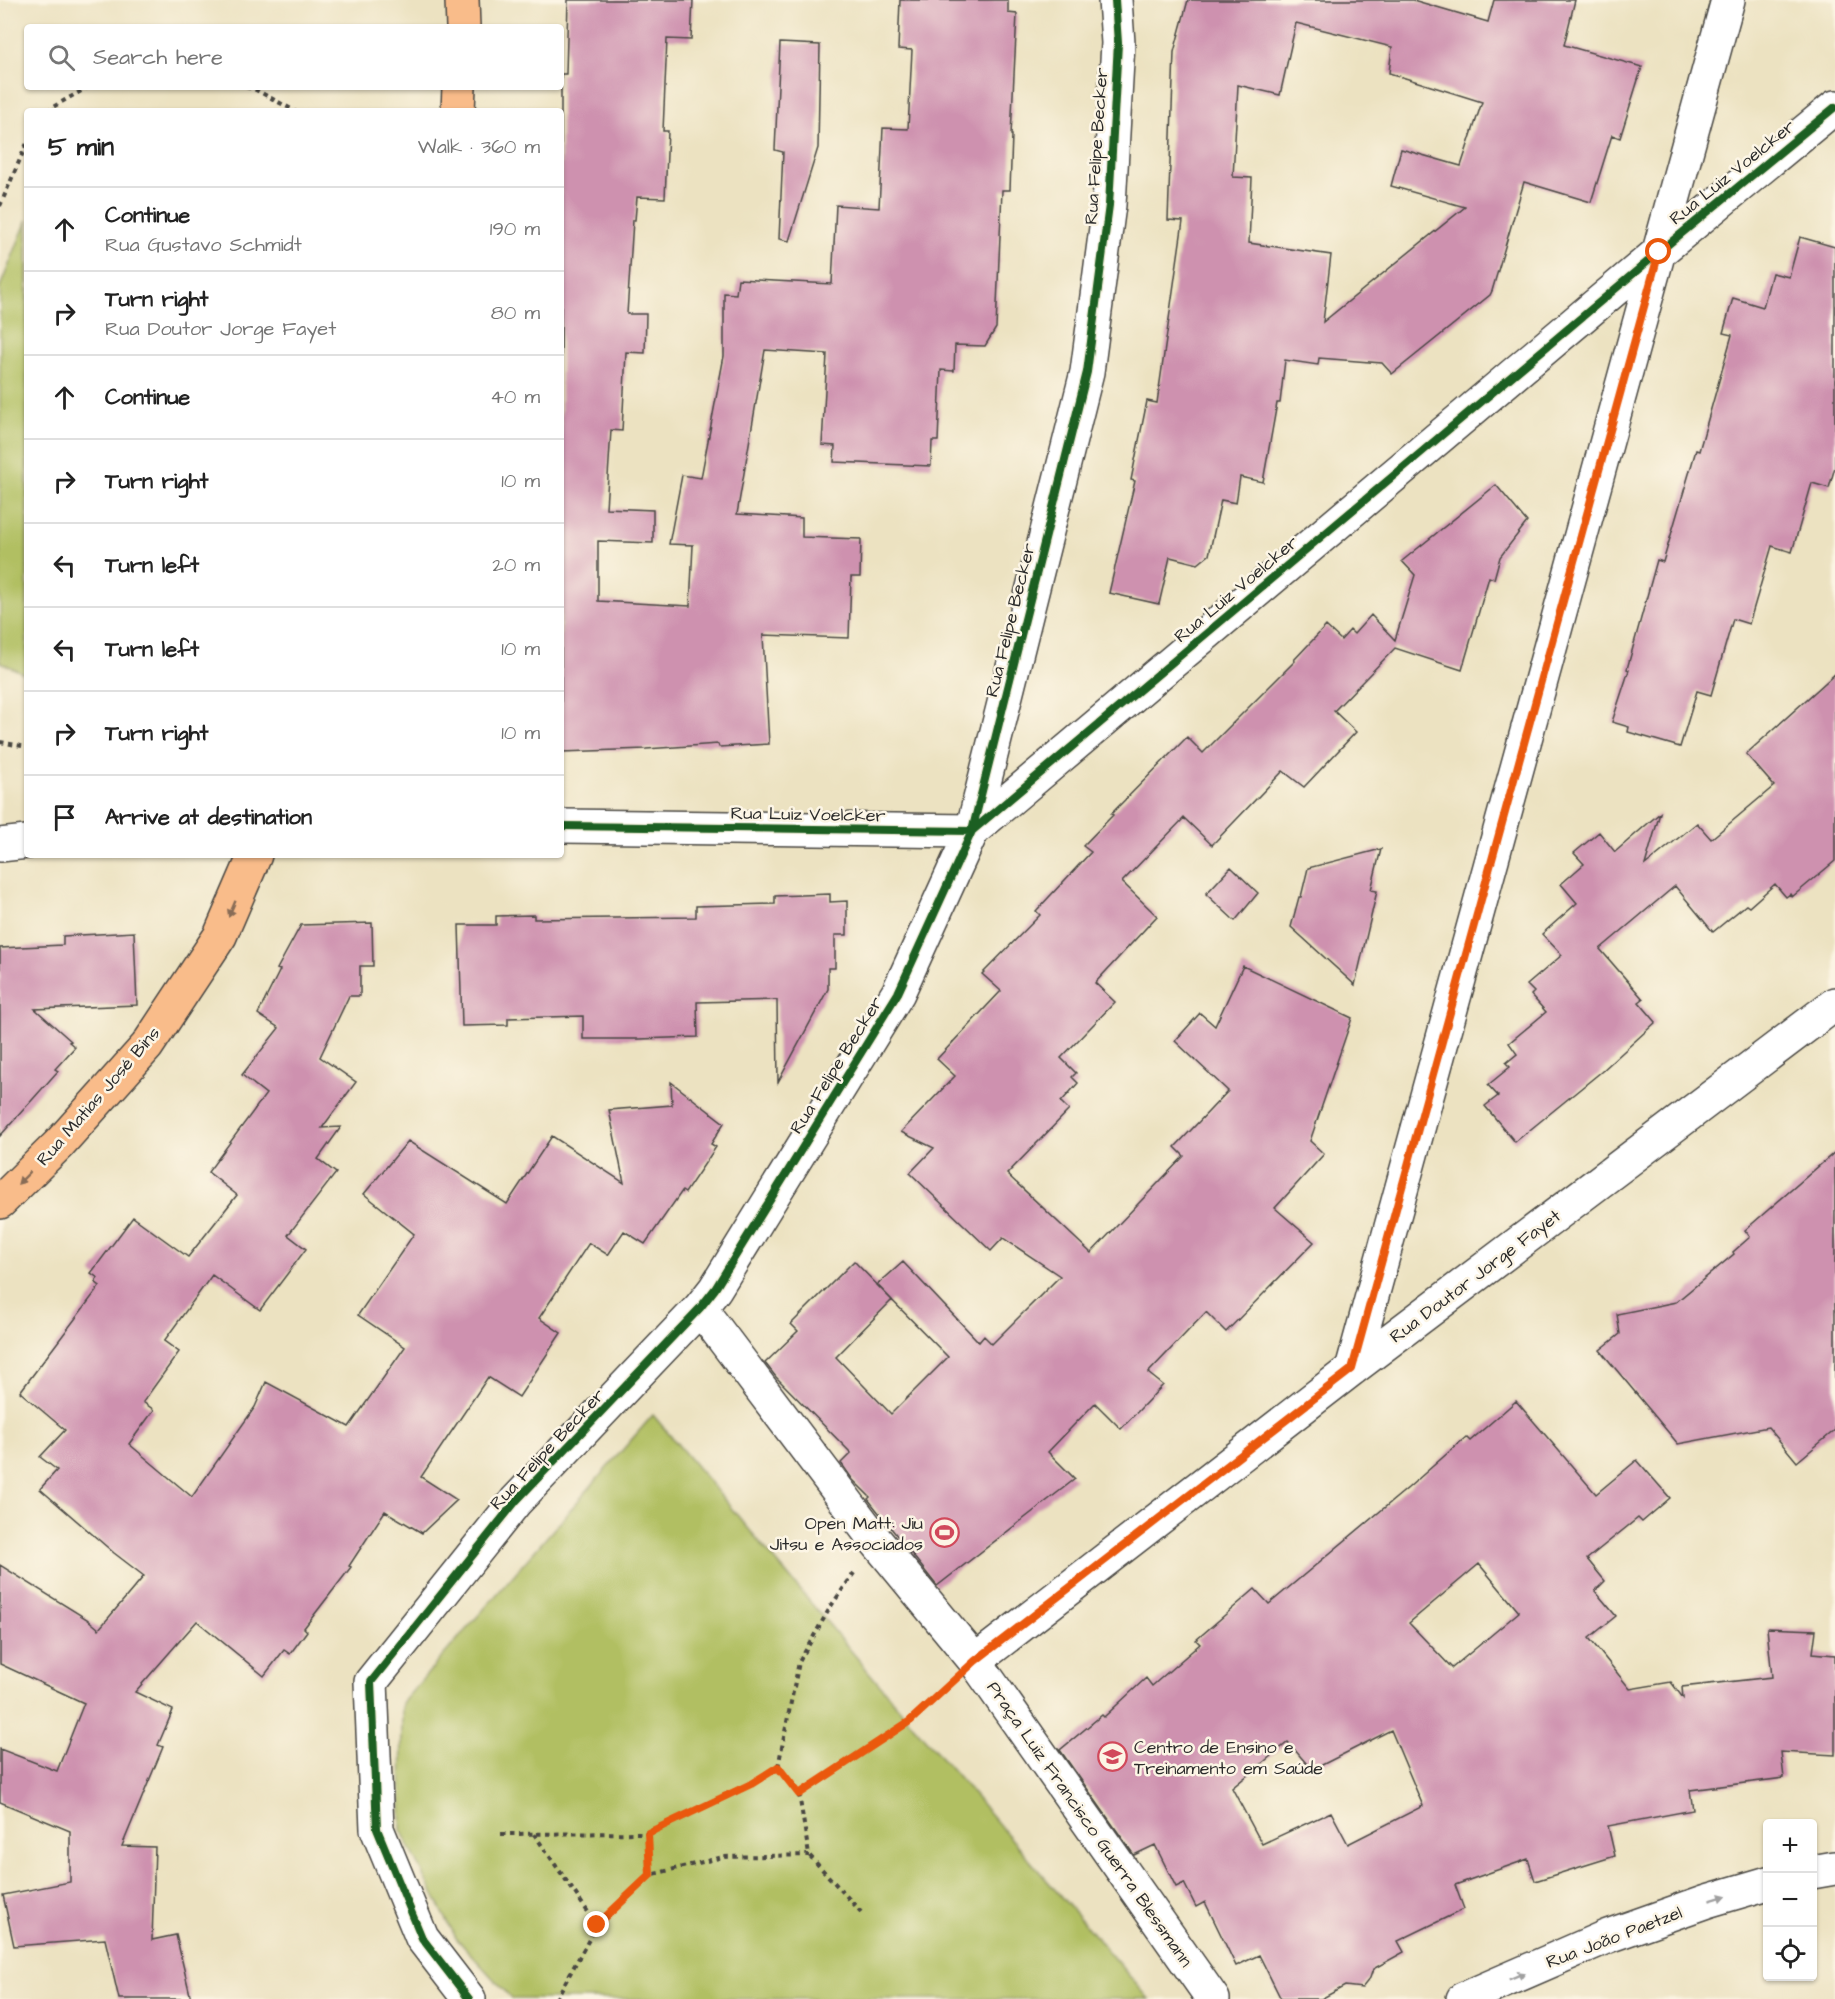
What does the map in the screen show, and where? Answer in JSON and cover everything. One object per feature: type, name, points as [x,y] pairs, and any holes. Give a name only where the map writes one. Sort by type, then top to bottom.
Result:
[{"type":"main road","points":[[462,0],[463,24]]},
{"type":"main road","points":[[458,108],[459,90]]},
{"type":"main road","name":"Rua Matias José Bins","points":[[0,1202],[59,1144],[147,1046],[220,936],[254,858]]},
{"type":"street","name":"Rua Felipe Becker","points":[[469,1999],[422,1938],[377,1829],[371,1682],[516,1501],[700,1308],[715,1289],[898,993],[972,831],[1087,372],[1109,205],[1118,43],[1115,0]]},
{"type":"street","points":[[1352,1369],[1728,0]]},
{"type":"street","name":"Rua Luiz Voelcker","points":[[564,826],[972,831],[1659,252],[1835,107]]},
{"type":"street","points":[[0,844],[24,842]]},
{"type":"street","name":"Rua Doutor Jorge Fayet","points":[[975,1661],[1352,1369],[1835,1004]]},
{"type":"street","name":"Praça Luiz Francisco Guerra Blessmann","points":[[700,1308],[876,1541],[975,1661],[1213,1999]]},
{"type":"street","points":[[1817,1871],[1835,1868]]},
{"type":"street","name":"Rua João Paetzel","points":[[1463,1999],[1608,1936],[1707,1901],[1763,1884]]},
{"type":"path","points":[[51,108],[83,90]]},
{"type":"path","points":[[256,90],[289,108]]},
{"type":"path","points":[[0,206],[24,150]]},
{"type":"path","points":[[0,742],[24,746]]},
{"type":"path","points":[[501,1834],[648,1833],[751,1784],[778,1767],[799,1662],[831,1606],[876,1541]]},
{"type":"path","points":[[799,1794],[910,1721],[975,1661]]},
{"type":"path","points":[[778,1767],[799,1794],[809,1855],[861,1912]]},
{"type":"path","points":[[648,1833],[650,1875]]},
{"type":"path","points":[[534,1834],[597,1925]]},
{"type":"path","points":[[556,1999],[597,1925],[650,1875],[723,1857],[809,1855]]},
{"type":"green space","points":[[24,227],[24,674],[0,662],[0,287]]},
{"type":"green space","points":[[653,1415],[910,1721],[1149,1999],[512,1999],[456,1938],[401,1830],[402,1703]]},
{"type":"building","points":[[568,0],[693,0],[691,40],[667,39],[663,131],[668,131],[665,198],[637,197],[635,220],[633,220],[627,314],[646,314],[645,353],[626,352],[622,431],[611,430],[606,508],[653,510],[653,543],[598,541],[598,601],[690,606],[693,545],[669,544],[682,475],[701,478],[724,356],[724,293],[736,294],[738,279],[832,284],[836,205],[879,208],[883,128],[908,129],[912,50],[898,49],[900,0],[1008,0],[1008,13],[1017,14],[1010,190],[1002,190],[996,328],[985,346],[955,345],[954,371],[941,370],[938,441],[932,441],[931,466],[834,462],[835,446],[822,445],[827,354],[765,350],[737,514],[802,518],[802,537],[861,539],[860,577],[851,577],[849,638],[763,635],[769,744],[719,747],[718,744],[564,752],[564,108],[561,108],[561,90],[564,90],[564,74],[566,74]]},
{"type":"building","points":[[1188,0],[1413,0],[1488,22],[1494,0],[1575,0],[1564,45],[1642,67],[1620,138],[1612,135],[1591,202],[1524,182],[1490,295],[1392,374],[1382,363],[1319,358],[1318,365],[1285,360],[1280,403],[1277,403],[1263,482],[1240,477],[1236,503],[1221,500],[1209,555],[1198,564],[1170,557],[1159,604],[1109,593],[1135,481],[1131,480],[1147,401],[1157,403],[1183,221],[1168,220],[1174,52]],"holes":[[[1296,23],[1392,47],[1389,73],[1482,102],[1461,166],[1401,149],[1391,186],[1465,207],[1323,322],[1331,255],[1249,243],[1252,178],[1233,177],[1238,85],[1280,95]]]},
{"type":"building","points":[[780,43],[820,45],[818,148],[789,241],[779,239],[783,152],[775,150]]},
{"type":"building","points":[[1800,237],[1835,247],[1835,467],[1829,488],[1812,483],[1792,552],[1772,546],[1749,624],[1733,619],[1711,695],[1697,691],[1680,747],[1628,732],[1629,727],[1612,722],[1629,670],[1627,669],[1657,560],[1663,562],[1696,450],[1699,451],[1732,335],[1723,333],[1733,298],[1763,307],[1772,273],[1789,277]]},
{"type":"building","points":[[1496,485],[1527,522],[1500,557],[1494,579],[1489,577],[1462,670],[1395,648],[1334,711],[1356,732],[1304,787],[1283,771],[1212,845],[1184,818],[1122,882],[1157,916],[1095,983],[1115,1002],[1061,1058],[1076,1073],[1072,1077],[1078,1083],[1061,1102],[1069,1110],[1007,1174],[1091,1253],[1184,1156],[1175,1147],[1228,1091],[1175,1041],[1200,1013],[1215,1026],[1243,966],[1352,1018],[1310,1141],[1324,1154],[1275,1208],[1314,1242],[1226,1332],[1206,1312],[1148,1373],[1163,1385],[1121,1429],[1095,1403],[1048,1452],[1075,1479],[937,1586],[868,1499],[870,1497],[853,1480],[841,1463],[851,1453],[765,1363],[798,1331],[791,1324],[854,1261],[877,1285],[903,1262],[979,1342],[984,1336],[992,1344],[1060,1276],[1003,1238],[991,1251],[910,1173],[934,1148],[901,1132],[955,1076],[937,1059],[1001,991],[982,974],[1040,915],[1036,911],[1091,852],[1083,846],[1113,815],[1111,814],[1187,737],[1203,753],[1295,661],[1326,626],[1341,640],[1350,630],[1354,634],[1371,615],[1395,640],[1415,575],[1402,561]],"holes":[[[892,1300],[948,1357],[891,1414],[836,1357]]]},
{"type":"building","points":[[1835,674],[1835,861],[1792,897],[1790,894],[1786,897],[1775,884],[1749,907],[1746,905],[1713,932],[1675,886],[1600,949],[1643,999],[1639,1002],[1656,1022],[1601,1072],[1515,1142],[1485,1106],[1498,1096],[1488,1085],[1510,1067],[1506,1063],[1517,1054],[1509,1043],[1546,1012],[1531,995],[1534,992],[1527,985],[1562,955],[1542,934],[1577,903],[1561,884],[1584,864],[1574,853],[1599,832],[1615,852],[1660,813],[1645,865],[1697,823],[1711,839],[1774,786],[1746,754]]},
{"type":"building","points":[[1381,849],[1371,890],[1377,891],[1355,985],[1291,927],[1308,868]]},
{"type":"building","points":[[1231,867],[1258,893],[1235,921],[1206,894]]},
{"type":"building","points":[[830,894],[830,902],[847,901],[847,935],[835,935],[835,968],[828,968],[828,989],[778,1082],[777,1000],[697,1002],[698,1037],[583,1039],[583,1016],[508,1018],[508,1025],[462,1026],[459,925],[496,925],[496,916],[534,915],[534,919],[696,917],[696,906],[775,904],[775,896]]},
{"type":"building","points":[[372,923],[373,966],[360,966],[360,996],[349,996],[320,1057],[356,1082],[322,1128],[341,1127],[318,1159],[336,1173],[288,1235],[306,1249],[260,1310],[212,1275],[164,1341],[179,1352],[143,1402],[154,1410],[129,1444],[192,1497],[255,1407],[266,1382],[349,1427],[405,1347],[358,1315],[414,1234],[364,1194],[408,1141],[507,1204],[552,1136],[624,1183],[609,1110],[672,1105],[671,1082],[724,1123],[711,1144],[716,1147],[685,1193],[682,1191],[645,1244],[624,1231],[608,1255],[589,1243],[539,1318],[561,1333],[519,1397],[488,1377],[421,1477],[457,1500],[422,1533],[385,1511],[349,1566],[351,1567],[304,1628],[307,1631],[290,1654],[284,1650],[264,1676],[197,1621],[135,1692],[173,1710],[158,1745],[163,1747],[122,1846],[155,1847],[152,1940],[176,1935],[191,1999],[119,1999],[105,1939],[14,1946],[3,1895],[70,1882],[70,1831],[0,1802],[0,1749],[57,1771],[84,1703],[0,1664],[0,1565],[87,1619],[99,1629],[144,1576],[40,1489],[57,1470],[40,1457],[65,1430],[20,1392],[100,1286],[95,1282],[98,1278],[91,1273],[133,1217],[188,1257],[237,1195],[208,1172],[266,1094],[242,1075],[279,1028],[258,1014],[280,970],[277,969],[301,925]]},
{"type":"building","points":[[134,932],[137,1005],[35,1009],[75,1047],[55,1069],[58,1071],[0,1136],[0,948],[63,945],[63,936]]},
{"type":"building","points":[[1835,1152],[1835,1430],[1797,1462],[1768,1427],[1678,1444],[1600,1350],[1620,1334],[1617,1314],[1676,1302],[1734,1254],[1733,1252],[1750,1237],[1745,1230]]},
{"type":"building","points":[[1516,1401],[1596,1494],[1637,1460],[1670,1498],[1642,1522],[1638,1518],[1587,1559],[1605,1581],[1595,1591],[1616,1616],[1589,1638],[1630,1689],[1671,1682],[1683,1698],[1682,1687],[1772,1677],[1767,1628],[1816,1630],[1813,1653],[1835,1655],[1835,1755],[1781,1752],[1784,1778],[1690,1790],[1693,1810],[1608,1826],[1615,1856],[1535,1881],[1528,1859],[1455,1885],[1464,1909],[1398,1941],[1404,1952],[1373,1969],[1370,1978],[1362,1988],[1345,1986],[1321,1999],[1281,1999],[1259,1955],[1236,1966],[1205,1902],[1196,1907],[1184,1883],[1176,1887],[1155,1845],[1134,1855],[1060,1750],[1102,1715],[1104,1717],[1146,1678],[1152,1686],[1200,1644],[1196,1640],[1255,1589],[1269,1604],[1466,1437],[1470,1441]],"holes":[[[1479,1564],[1519,1612],[1452,1668],[1409,1623]],[[1391,1730],[1423,1806],[1348,1844],[1331,1812],[1262,1844],[1232,1788],[1288,1742],[1312,1770]]]},
{"type":"cycle path","points":[[469,1999],[422,1938],[377,1829],[371,1682],[516,1501],[700,1308],[715,1289],[898,993],[972,831],[1087,372],[1109,205],[1118,43],[1115,0]]},
{"type":"cycle path","points":[[564,826],[972,831],[1659,252],[1835,107]]},
{"type":"place","name":"Open Matt: Jiu Jitsu e Associados","points":[[944,1533]]},
{"type":"place","name":"Centro de Ensino e Treinamento em Saúde","points":[[1113,1757]]},
{"type":"route","points":[[597,1925],[650,1875],[648,1833],[751,1784],[778,1767],[799,1794],[910,1721],[975,1661],[1352,1369],[1659,252]]}]
